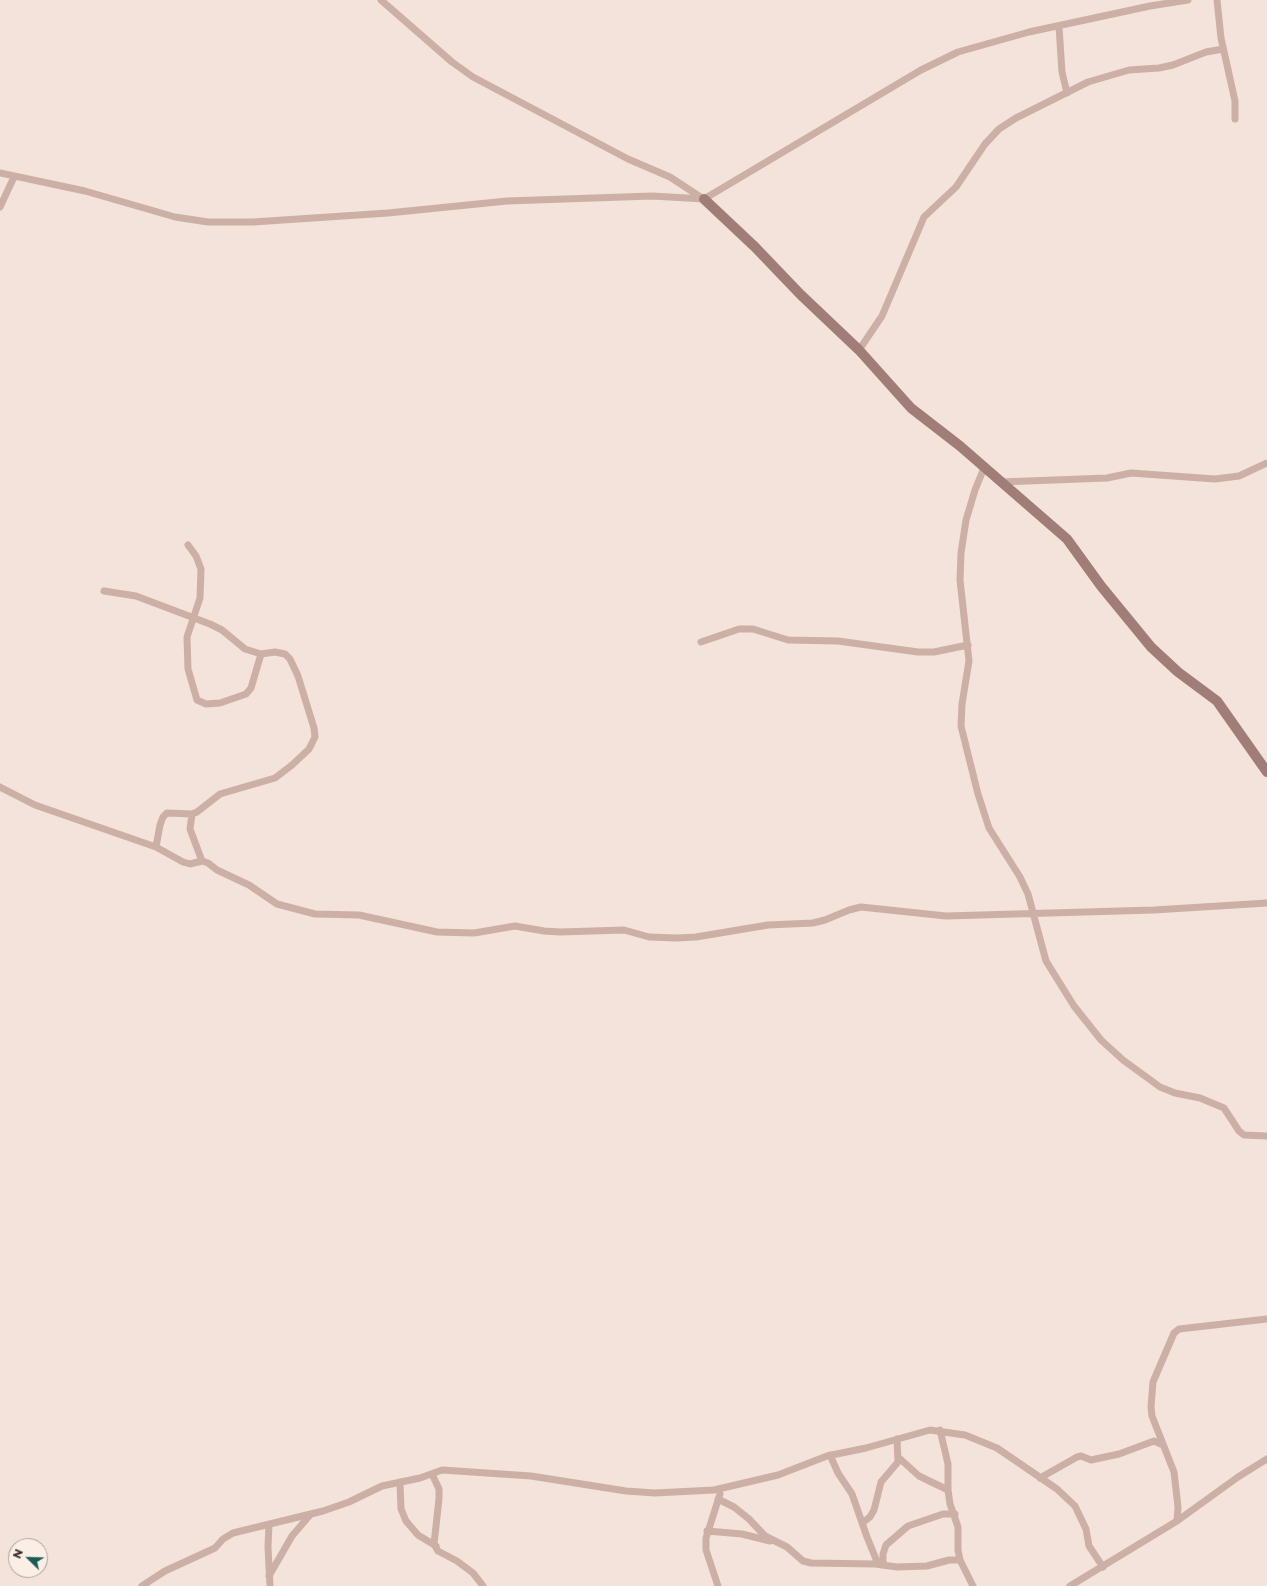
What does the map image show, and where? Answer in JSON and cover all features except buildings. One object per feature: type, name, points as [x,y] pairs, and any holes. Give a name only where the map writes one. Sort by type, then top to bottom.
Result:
[{"type":"main road","points":[[704,199],[713,205],[800,294],[859,350],[911,408],[936,426],[1067,539],[1101,586],[1151,647],[1178,672],[1216,701],[1267,772]]},
{"type":"street","points":[[381,0],[452,62],[473,77],[628,159],[670,177],[704,199]]},
{"type":"street","points":[[0,173],[84,191],[175,217],[208,222],[253,222],[388,213],[507,201],[652,196],[704,199],[921,70],[958,52],[1029,32],[1059,27],[1109,14],[1188,0]]},
{"type":"street","points":[[1217,0],[1223,49],[1235,101],[1235,119]]},
{"type":"street","points":[[1059,27],[1062,72],[1067,93]]},
{"type":"street","points":[[859,350],[882,316],[920,224],[927,213],[956,188],[985,144],[999,129],[1016,118],[1088,82],[1129,70],[1158,68],[1206,52],[1223,49]]},
{"type":"street","points":[[0,207],[14,177]]},
{"type":"street","points":[[1001,482],[1107,478],[1131,474],[1215,479],[1239,476],[1267,463]]},
{"type":"street","points":[[984,468],[975,490],[966,520],[961,553],[960,580],[969,662],[962,704],[961,726],[978,794],[989,828],[1020,877],[1034,914],[1046,961],[1074,1006],[1102,1040],[1123,1060],[1160,1087],[1175,1093],[1200,1098],[1224,1108],[1239,1131],[1244,1135],[1267,1136]]},
{"type":"street","points":[[188,546],[196,556],[201,569],[200,598],[187,637],[188,669],[197,700],[206,704],[220,703],[246,694],[251,688],[261,654]]},
{"type":"street","points":[[104,591],[136,596],[164,605],[193,619],[210,624],[222,630],[240,647],[261,654],[280,652],[290,659],[312,718],[315,737],[313,743],[296,762],[275,778],[220,794],[198,812],[192,814],[167,813],[163,817],[160,825],[156,848]]},
{"type":"street","points":[[701,642],[739,629],[752,629],[788,640],[838,641],[918,652],[934,652],[968,645]]},
{"type":"street","points":[[0,787],[35,805],[156,848],[183,862],[190,864],[202,861],[208,863],[217,870],[249,885],[268,899],[294,909],[315,914],[359,916],[423,930],[452,933],[474,933],[515,926],[544,932],[624,930],[649,937],[677,938],[696,937],[768,925],[813,923],[825,920],[849,910],[861,908],[946,916],[1154,910],[1267,903]]},
{"type":"street","points":[[192,814],[190,829],[202,861]]},
{"type":"street","points":[[1176,1521],[1178,1504],[1174,1472],[1163,1446],[1152,1411],[1153,1382],[1175,1332],[1178,1329],[1267,1318]]},
{"type":"street","points":[[142,1586],[165,1571],[216,1548],[223,1539],[233,1533],[310,1515],[349,1502],[382,1486],[432,1474],[442,1470],[502,1473],[626,1491],[662,1493],[722,1488],[778,1475],[830,1455],[866,1448],[930,1430],[940,1430],[965,1435],[997,1448],[1056,1489],[1075,1506],[1086,1529],[1089,1546],[1103,1566]]},
{"type":"street","points":[[940,1430],[948,1464],[948,1490],[958,1527],[958,1550],[960,1560],[973,1586]]},
{"type":"street","points":[[862,1523],[870,1517],[881,1482],[896,1465],[898,1457],[897,1439]]},
{"type":"street","points":[[1040,1478],[1077,1457],[1081,1456],[1091,1460],[1119,1454],[1154,1441],[1163,1446]]},
{"type":"street","points":[[830,1455],[838,1473],[852,1494],[862,1523],[881,1565]]},
{"type":"street","points":[[898,1457],[919,1476],[948,1490]]},
{"type":"street","points":[[1070,1586],[1176,1521],[1238,1477],[1267,1459]]},
{"type":"street","points":[[432,1474],[439,1489],[434,1544],[442,1554],[457,1561],[473,1573],[483,1586]]},
{"type":"street","points":[[400,1482],[401,1508],[406,1521],[418,1535],[436,1546]]},
{"type":"street","points":[[718,1586],[706,1550],[707,1531],[722,1488]]},
{"type":"street","points":[[718,1499],[734,1507],[755,1524],[765,1536],[787,1547],[802,1561],[811,1563],[881,1565],[897,1567],[927,1566],[949,1560],[960,1560]]},
{"type":"street","points":[[881,1565],[886,1545],[908,1526],[943,1514],[954,1514]]},
{"type":"street","points":[[269,1576],[292,1536],[310,1515]]},
{"type":"street","points":[[269,1524],[270,1586]]},
{"type":"street","points":[[707,1531],[737,1533],[774,1541]]}]
